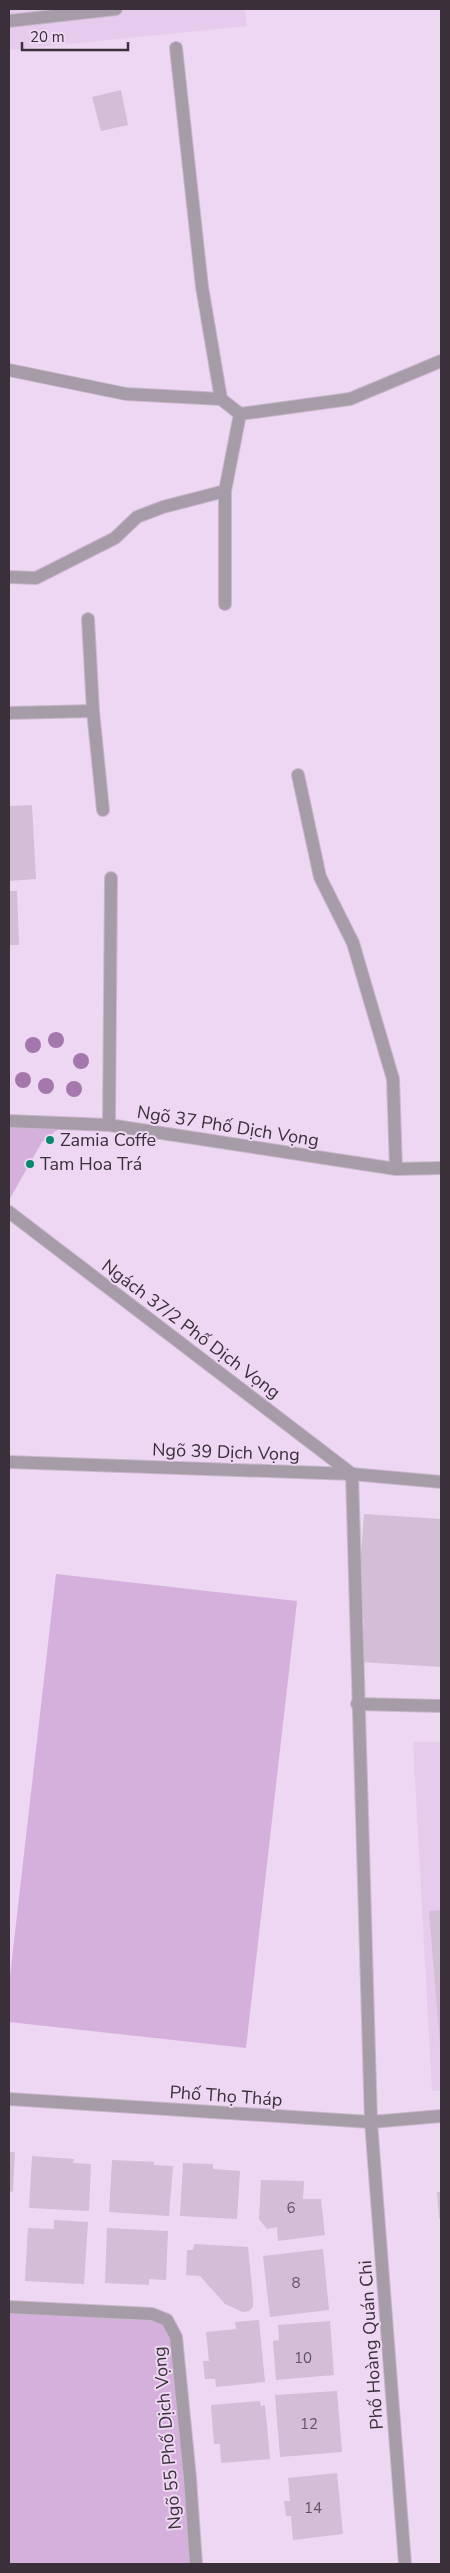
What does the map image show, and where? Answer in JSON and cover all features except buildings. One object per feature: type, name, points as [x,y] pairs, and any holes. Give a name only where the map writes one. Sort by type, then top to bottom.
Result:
[{"type":"street","points":[[9,21],[116,9]]},
{"type":"street","points":[[176,48],[202,287],[221,399]]},
{"type":"street","points":[[9,370],[126,394],[221,399],[240,414],[350,399],[441,361]]},
{"type":"street","points":[[225,604],[225,491],[240,414]]},
{"type":"street","points":[[9,577],[36,578],[115,538],[137,517],[163,507],[225,491]]},
{"type":"street","points":[[88,618],[93,711],[103,810]]},
{"type":"street","points":[[9,713],[93,711]]},
{"type":"street","points":[[298,775],[320,876],[353,943],[393,1079],[396,1169]]},
{"type":"street","points":[[109,1125],[111,878]]},
{"type":"street","name":"Ngõ 37 Phố Dịch Vọng","points":[[9,1121],[109,1125],[396,1169],[441,1168]]},
{"type":"street","name":"Ngách 37/2 Phố Dịch Vọng","points":[[9,1212],[352,1474]]},
{"type":"street","name":"Ngõ 39 Dịch Vọng","points":[[9,1462],[352,1474],[441,1482]]},
{"type":"street","name":"Phố Hoàng Quán Chi","points":[[352,1474],[357,1704],[371,2122],[405,2564]]},
{"type":"street","points":[[357,1704],[441,1706]]},
{"type":"street","name":"Phố Thọ Tháp","points":[[9,2100],[371,2122],[441,2116]]},
{"type":"street","name":"Ngõ 55 Phố Dịch Vọng","points":[[9,2307],[152,2314],[167,2320],[176,2337],[190,2478],[196,2564]]},
{"type":"shaded area","points":[[9,9],[245,9],[247,26],[9,50]]},
{"type":"shaded area","points":[[66,1123],[42,1142],[9,1200],[9,1124]]},
{"type":"shaded area","points":[[56,1574],[297,1601],[246,2048],[9,2022],[9,1985]]},
{"type":"shaded area","points":[[413,1742],[441,1742],[441,2090],[432,2091]]},
{"type":"shaded area","points":[[9,2307],[152,2314],[176,2337],[196,2564],[9,2564]]},
{"type":"place","name":"Zamia Coffe","points":[[50,1140]]},
{"type":"place","name":"Tam Hoa Trá","points":[[30,1164]]}]
